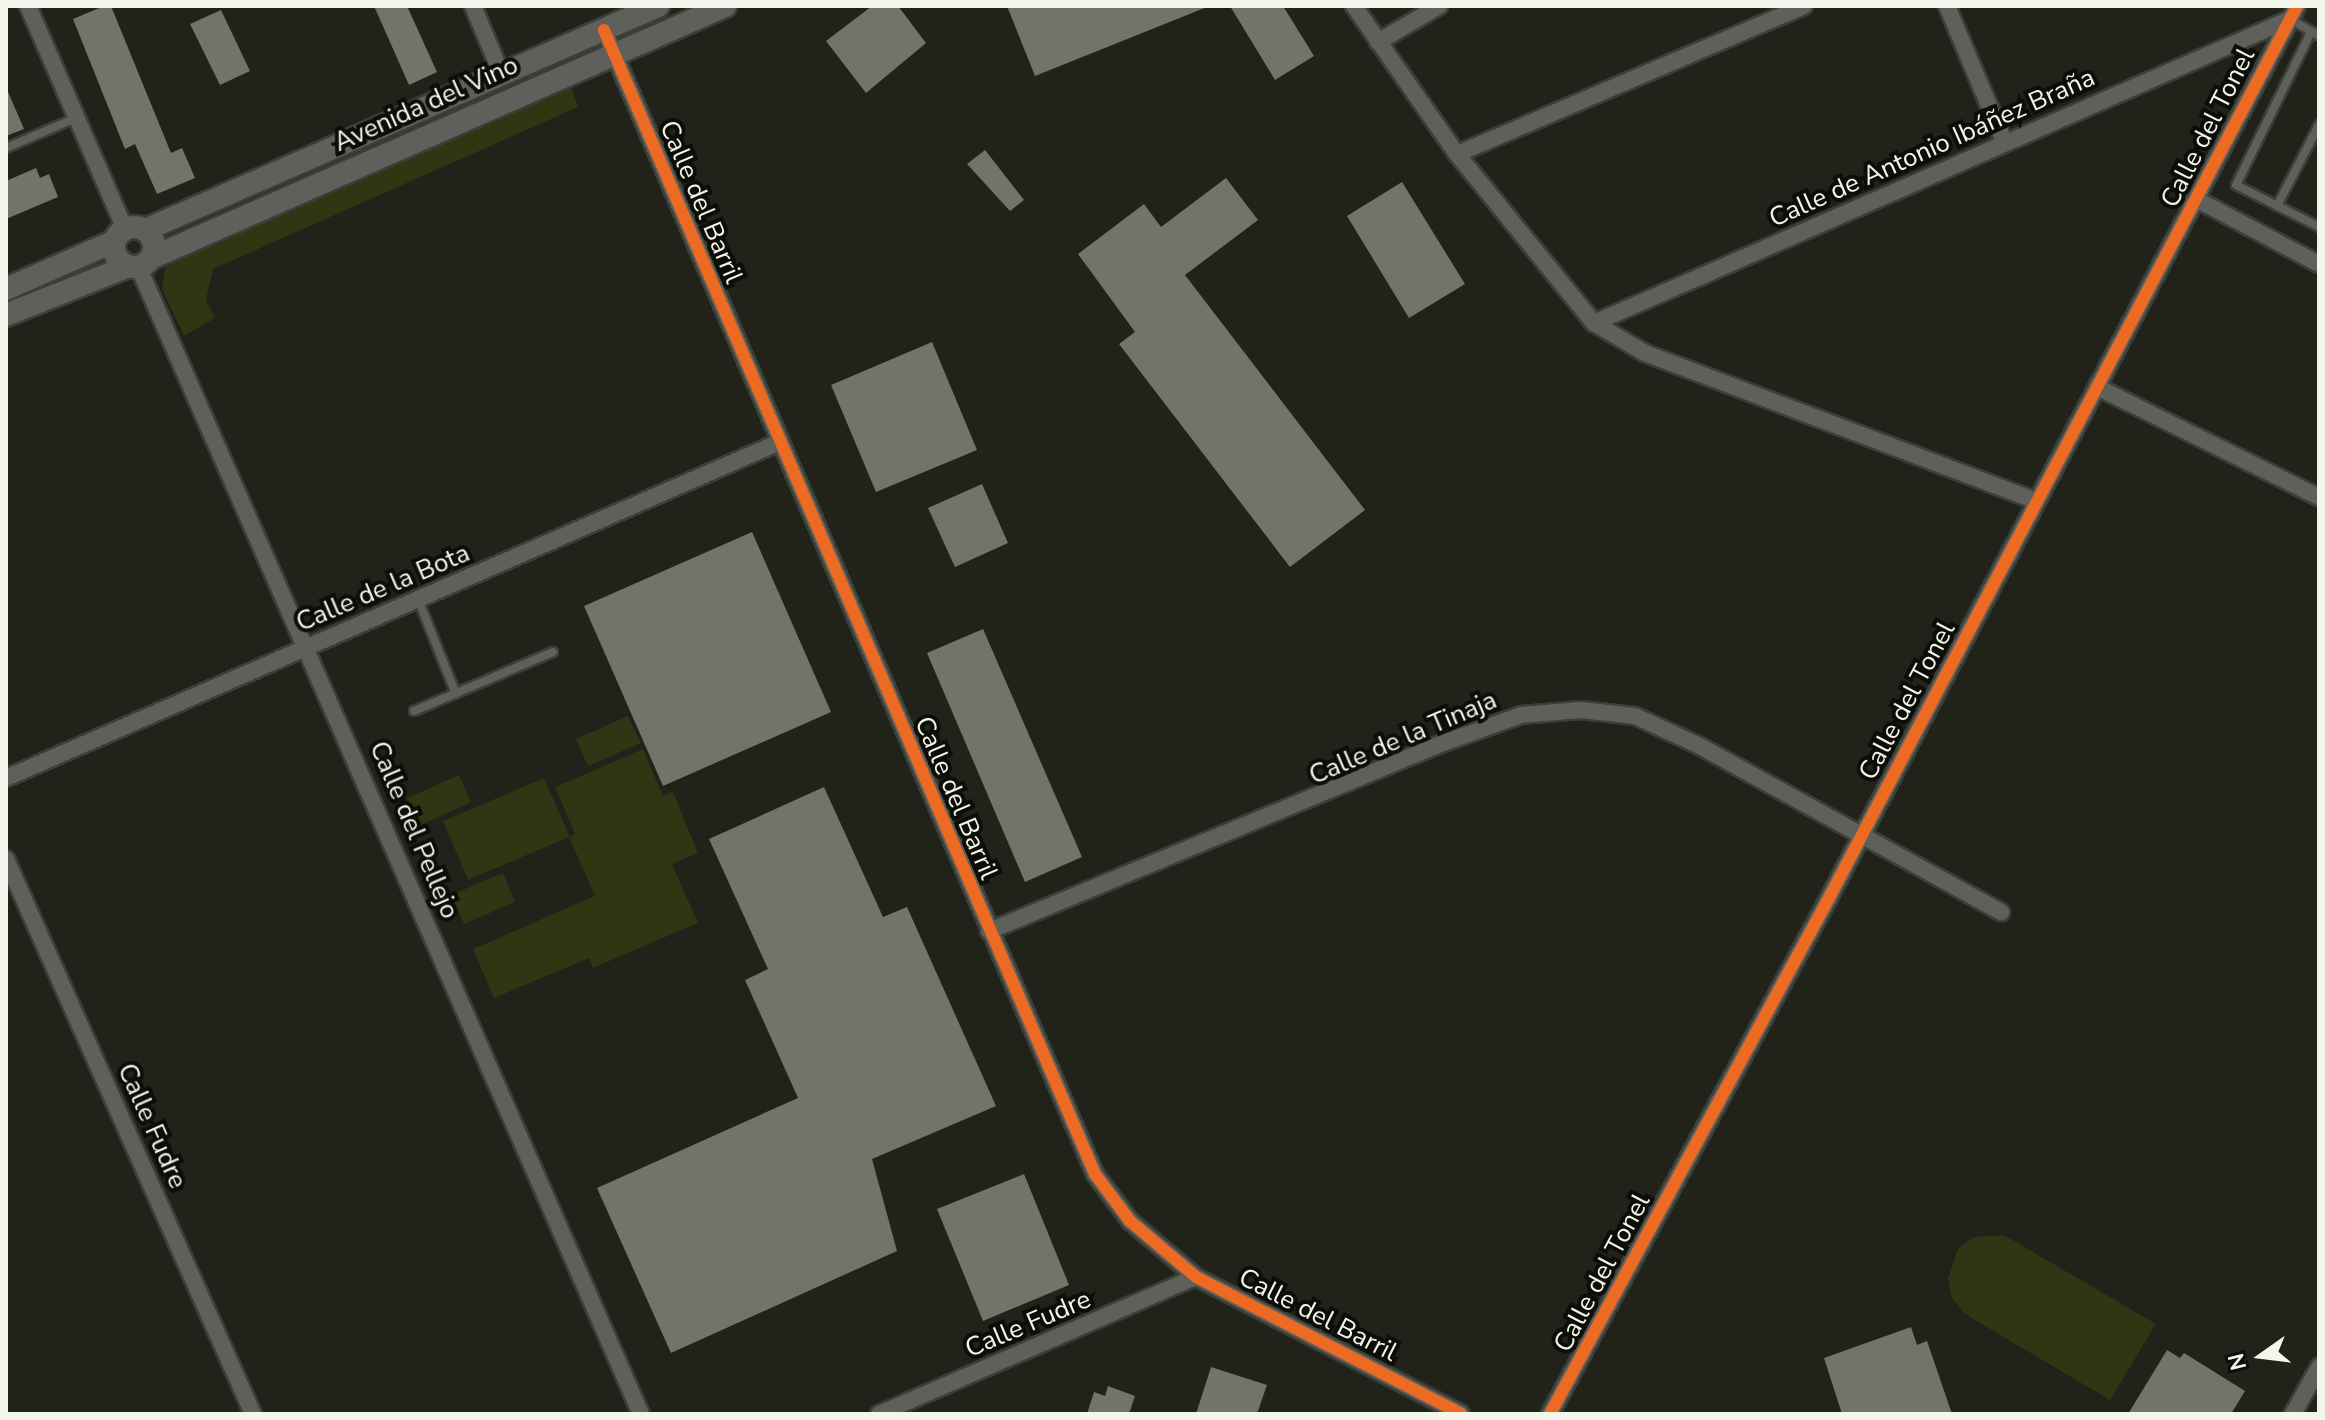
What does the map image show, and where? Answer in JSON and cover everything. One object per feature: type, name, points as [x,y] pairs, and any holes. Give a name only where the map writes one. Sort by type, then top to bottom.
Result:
[{"type":"street","points":[[28,6],[129,233],[154,243],[139,263],[117,257],[129,233]]},
{"type":"street","points":[[473,6],[501,73]]},
{"type":"street","name":"Avenida del Vino","points":[[6,289],[501,73],[725,6]]},
{"type":"street","points":[[1354,6],[1457,154],[1594,323],[1645,353],[2037,501]]},
{"type":"street","points":[[1378,42],[1439,6]]},
{"type":"street","points":[[1457,154],[1804,6]]},
{"type":"street","points":[[1947,6],[2004,141]]},
{"type":"street","name":"Avenida del Vino","points":[[6,315],[139,263],[608,41],[654,7]]},
{"type":"street","name":"Calle de Antonio Ibáñez Braña","points":[[1594,323],[2293,12]]},
{"type":"street","name":"Calle del Tonel","points":[[1550,1414],[1862,833],[2293,12]]},
{"type":"street","name":"Calle del Barril","points":[[608,41],[1095,1174],[1130,1221],[1196,1277],[1461,1414]]},
{"type":"street","points":[[2196,199],[2319,264]]},
{"type":"street","name":"Calle del Pellejo","points":[[139,263],[641,1414]]},
{"type":"street","points":[[2097,387],[2319,497]]},
{"type":"street","name":"Calle de la Bota","points":[[6,778],[780,442]]},
{"type":"street","name":"Calle de la Tinaja","points":[[989,931],[1521,715],[1581,710],[1635,716],[1862,833],[2001,912]]},
{"type":"street","name":"Calle Fudre","points":[[6,859],[253,1414]]},
{"type":"street","name":"Calle Fudre","points":[[879,1414],[1196,1277]]},
{"type":"street","points":[[2293,1414],[2319,1367]]},
{"type":"lane","points":[[2293,12],[2315,34],[2236,185],[2319,227]]},
{"type":"lane","points":[[6,148],[78,117]]},
{"type":"lane","points":[[2277,206],[2319,125]]},
{"type":"lane","points":[[417,599],[456,694]]},
{"type":"lane","points":[[414,711],[553,652]]},
{"type":"green space","points":[[569,81],[578,107],[213,269],[206,300],[215,318],[184,336],[162,289],[167,256]]},
{"type":"green space","points":[[628,716],[641,743],[588,766],[576,739]]},
{"type":"green space","points":[[643,749],[663,796],[673,792],[698,853],[672,864],[698,923],[593,968],[589,958],[494,998],[473,949],[595,896],[569,837],[468,880],[443,821],[544,778],[570,837],[575,834],[555,787]]},
{"type":"green space","points":[[459,775],[471,802],[419,826],[407,798]]},
{"type":"green space","points":[[503,873],[515,902],[464,924],[451,895]]},
{"type":"green space","points":[[2004,1235],[2156,1324],[2110,1400],[1965,1314],[1952,1298],[1948,1279],[1958,1249],[1974,1237]]},
{"type":"building","points":[[111,6],[171,153],[182,148],[195,178],[157,194],[135,144],[125,149],[73,19]]},
{"type":"building","points":[[374,6],[407,6],[437,72],[409,85]]},
{"type":"building","points":[[872,6],[898,6],[926,43],[866,93],[826,41]]},
{"type":"building","points":[[1007,6],[1207,6],[1207,7],[1035,76]]},
{"type":"building","points":[[1230,6],[1283,6],[1314,56],[1275,80]]},
{"type":"building","points":[[221,10],[250,71],[220,85],[190,24]]},
{"type":"building","points":[[6,87],[24,129],[6,136]]},
{"type":"building","points":[[985,150],[1024,200],[1010,211],[967,164]]},
{"type":"building","points":[[36,168],[40,178],[49,174],[58,197],[6,219],[6,181]]},
{"type":"building","points":[[1226,178],[1258,220],[1185,275],[1365,510],[1290,567],[1119,344],[1135,332],[1078,254],[1144,204],[1161,227]]},
{"type":"building","points":[[1402,182],[1465,284],[1409,318],[1347,216]]},
{"type":"building","points":[[932,342],[977,450],[876,492],[831,385]]},
{"type":"building","points":[[982,484],[1008,543],[955,567],[928,508]]},
{"type":"building","points":[[752,532],[831,712],[663,786],[584,606]]},
{"type":"building","points":[[983,629],[1082,857],[1025,882],[927,653]]},
{"type":"building","points":[[824,787],[883,917],[907,907],[996,1106],[872,1159],[897,1251],[671,1353],[597,1188],[798,1098],[745,980],[768,969],[709,839]]},
{"type":"building","points":[[1024,1174],[1069,1285],[983,1321],[937,1209]]},
{"type":"building","points":[[1911,1327],[1917,1345],[1927,1341],[1952,1414],[1842,1414],[1824,1358]]},
{"type":"building","points":[[2167,1350],[2180,1358],[2184,1353],[2245,1391],[2231,1414],[2128,1414]]},
{"type":"building","points":[[1211,1367],[1267,1385],[1257,1414],[1196,1414]]},
{"type":"building","points":[[1108,1386],[1135,1396],[1129,1414],[1087,1414],[1094,1392],[1105,1396]]},
{"type":"cycle path","points":[[1550,1414],[1831,894],[2297,6]]},
{"type":"cycle path","points":[[604,30],[1095,1174],[1130,1221],[1196,1277],[1461,1414]]}]
